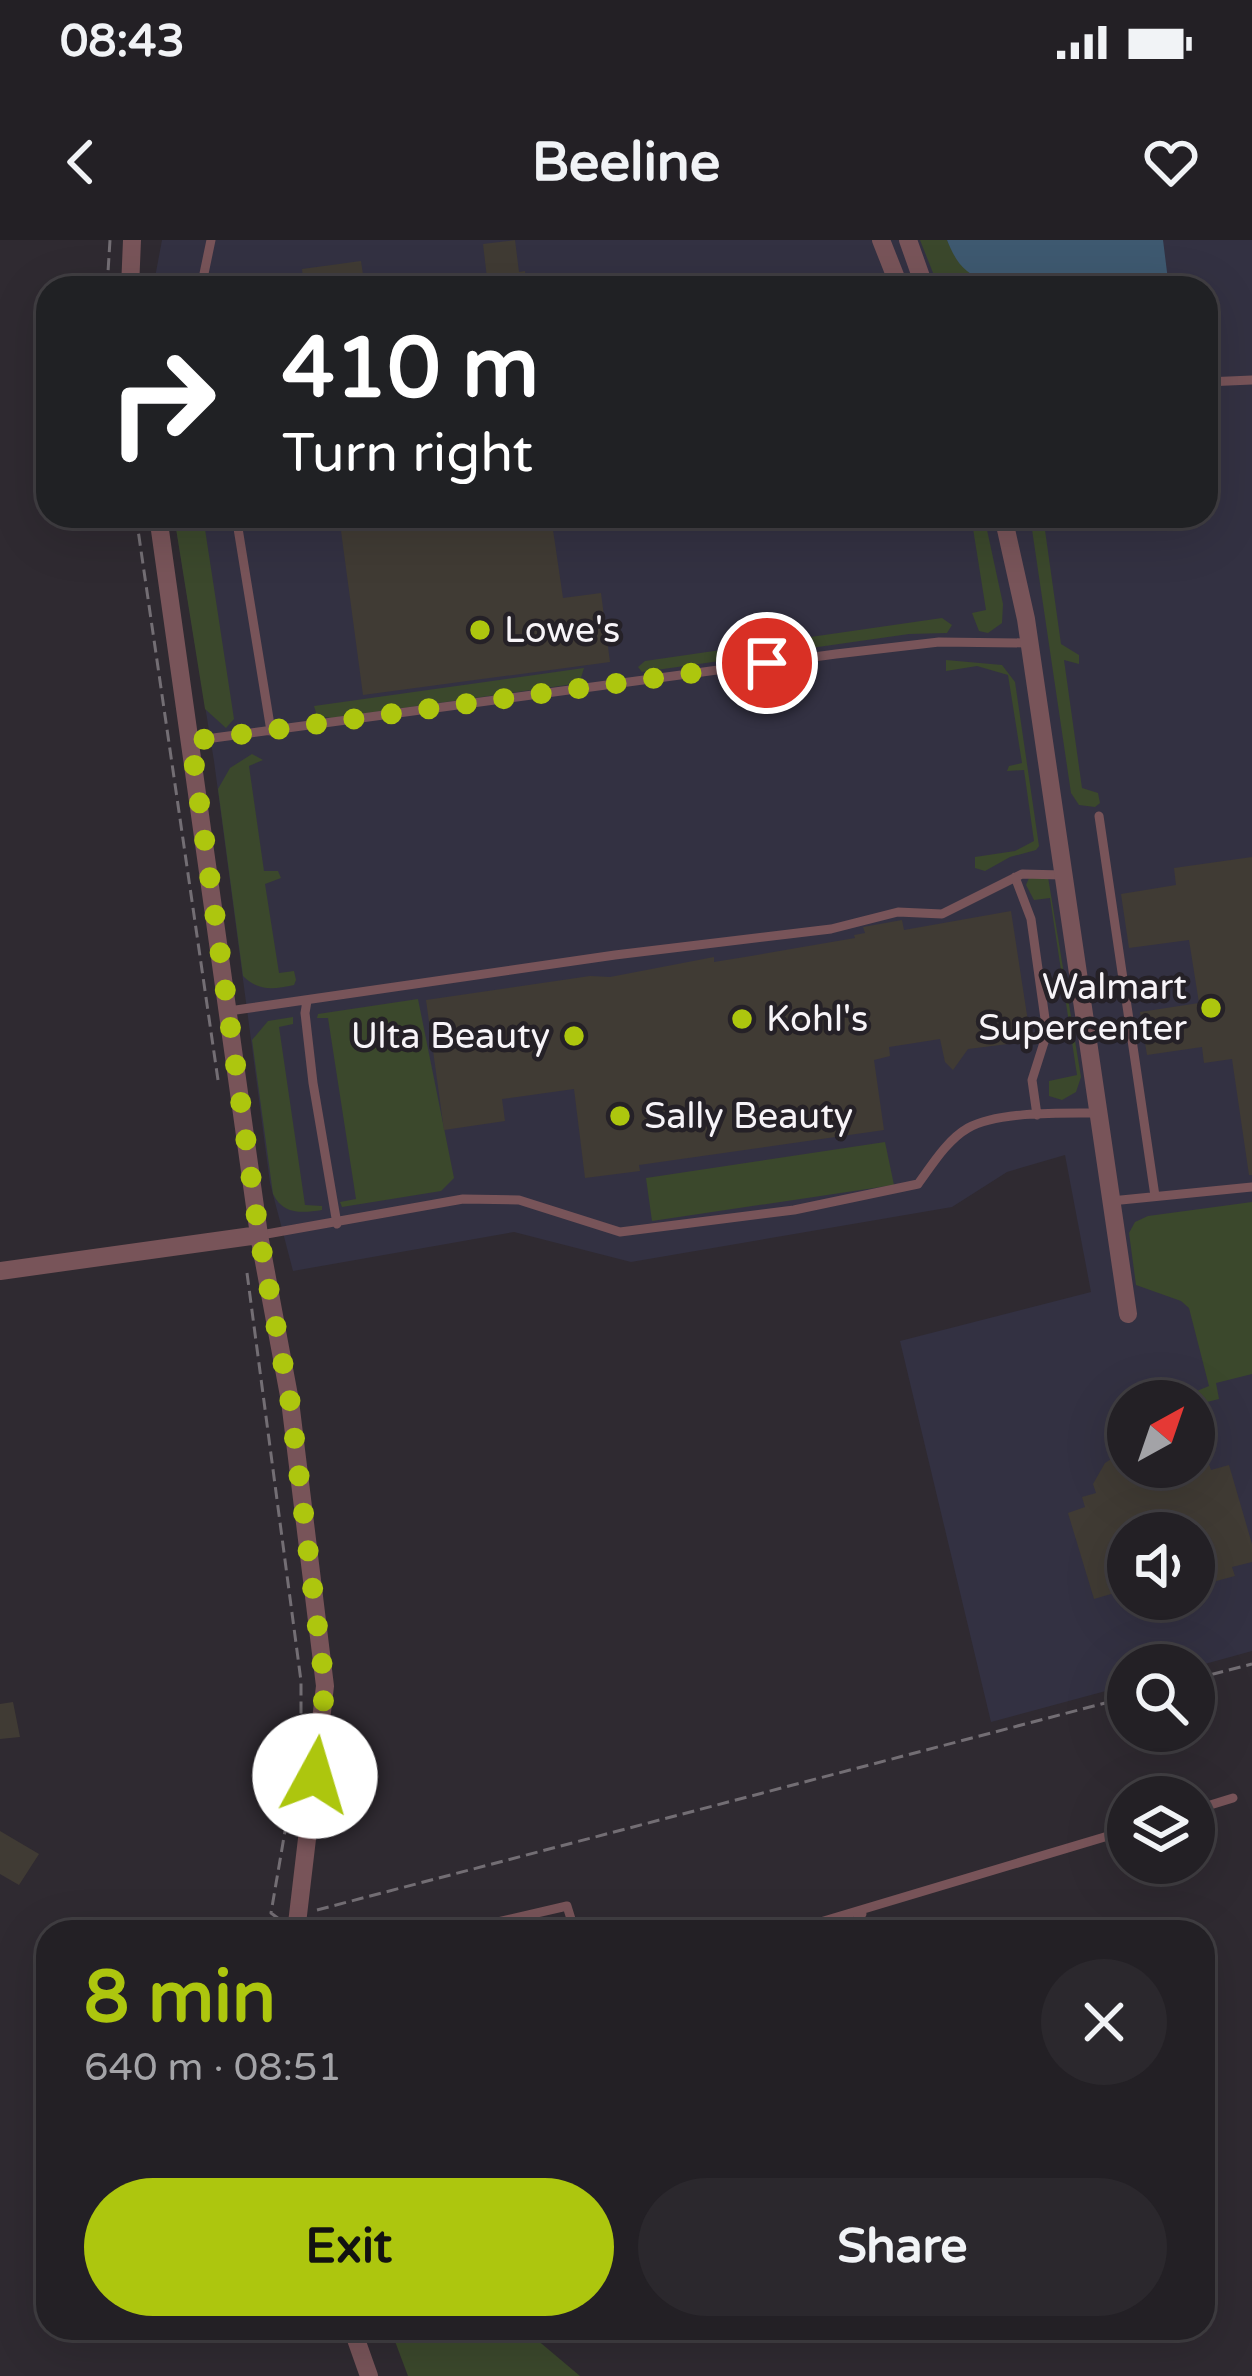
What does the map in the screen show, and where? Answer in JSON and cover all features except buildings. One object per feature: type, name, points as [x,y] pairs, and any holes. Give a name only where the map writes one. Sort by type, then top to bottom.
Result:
[{"type":"street","points":[[131,276],[133,240]]},
{"type":"street","points":[[881,240],[895,276]]},
{"type":"street","points":[[908,240],[922,276]]},
{"type":"street","points":[[160,528],[259,1235],[290,1401],[325,1687],[297,1920]]},
{"type":"street","points":[[1005,528],[1029,643],[1128,1314]]},
{"type":"street","points":[[0,1271],[259,1235]]},
{"type":"street","points":[[356,2340],[368,2376]]},
{"type":"lane","points":[[204,276],[211,240]]},
{"type":"lane","points":[[1218,381],[1252,380]]},
{"type":"lane","points":[[238,528],[271,731]]},
{"type":"lane","points":[[191,741],[836,654],[939,642],[1029,643]]},
{"type":"lane","points":[[1099,816],[1155,1196]]},
{"type":"lane","points":[[229,1011],[831,929],[898,912],[942,914],[1015,877],[1040,872],[1063,875]]},
{"type":"lane","points":[[1015,877],[1031,919],[1047,1033],[1033,1080],[1037,1115]]},
{"type":"lane","points":[[307,1001],[304,1013],[313,1083],[337,1224]]},
{"type":"lane","points":[[259,1235],[463,1199],[519,1200],[620,1232],[794,1210],[918,1184],[969,1127],[1037,1115],[1098,1113]]},
{"type":"lane","points":[[1112,1201],[1252,1186]]},
{"type":"lane","points":[[1215,1804],[1233,1798]]},
{"type":"lane","points":[[833,1920],[1107,1837]]},
{"type":"lane","points":[[506,1920],[567,1906],[571,1920]]},
{"type":"lane","points":[[857,1920],[864,1912]]},
{"type":"path","points":[[108,276],[110,240]]},
{"type":"path","points":[[138,528],[219,1089]]},
{"type":"path","points":[[246,1269],[301,1682],[301,1736],[272,1913],[277,1919]]},
{"type":"path","points":[[1215,1674],[1252,1664]]},
{"type":"path","points":[[312,1912],[1107,1703]]},
{"type":"shaded area","points":[[162,240],[1252,240],[1252,1651],[1215,1661],[1215,1644],[1107,1644],[1107,1691],[991,1722],[900,1341],[1091,1292],[1065,1155],[1007,1172],[952,1207],[631,1262],[514,1232],[293,1271],[270,1183],[214,761],[176,528],[1218,528],[1218,276],[155,276]]},
{"type":"green space","points":[[920,240],[947,240],[960,258],[986,276],[934,276]]},
{"type":"green space","points":[[176,528],[205,528],[234,719],[226,728],[205,709]]},
{"type":"green space","points":[[973,528],[987,528],[1003,604],[1002,623],[988,633],[979,631],[972,613],[986,610]]},
{"type":"green space","points":[[1032,528],[1045,528],[1061,644],[1079,655],[1079,664],[1064,660],[1082,788],[1098,793],[1100,803],[1079,805],[1071,793]]},
{"type":"green space","points":[[942,618],[952,625],[947,633],[909,634],[642,672],[638,667],[645,661]]},
{"type":"green space","points":[[946,660],[1002,665],[1015,682],[1039,846],[985,871],[975,868],[975,857],[1015,851],[1034,841],[1024,770],[1007,771],[1022,763],[1008,675],[977,666],[946,671]]},
{"type":"green space","points":[[584,668],[574,684],[332,718],[317,716],[314,706]]},
{"type":"green space","points":[[252,754],[263,760],[249,766],[264,871],[278,871],[281,878],[265,884],[279,973],[294,971],[296,980],[280,988],[261,987],[243,976],[218,789],[230,768]]},
{"type":"green space","points":[[1048,877],[1081,1077],[1076,1092],[1062,1100],[1049,1096],[1049,1081],[1077,1075],[1050,898],[1034,900],[1026,885],[1029,878]]},
{"type":"green space","points":[[418,999],[454,1178],[441,1191],[342,1207],[340,1202],[356,1199],[328,1018],[317,1018],[318,1014]]},
{"type":"green space","points":[[293,1017],[293,1024],[279,1027],[305,1205],[322,1206],[322,1210],[307,1212],[288,1209],[273,1194],[252,1040],[268,1021]]},
{"type":"green space","points":[[885,1142],[894,1185],[652,1221],[646,1178]]},
{"type":"green space","points":[[1252,1202],[1252,1374],[1216,1383],[1219,1399],[1215,1400],[1215,1380],[1207,1380],[1189,1308],[1136,1285],[1129,1233],[1135,1222],[1148,1216]]},
{"type":"green space","points":[[394,2340],[537,2340],[580,2376],[408,2376]]},
{"type":"water","points":[[947,240],[1163,240],[1168,276],[977,276],[958,261]]},
{"type":"place","name":"Lowe's","points":[[480,630]]},
{"type":"place","name":"Walmart Supercenter","points":[[1211,1008]]},
{"type":"place","name":"Kohl's","points":[[742,1019]]},
{"type":"place","name":"Ulta Beauty","points":[[574,1036]]},
{"type":"place","name":"Sally Beauty","points":[[620,1116]]},
{"type":"route","points":[[315,1776],[325,1687],[290,1401],[259,1235],[191,741],[767,663]]}]
